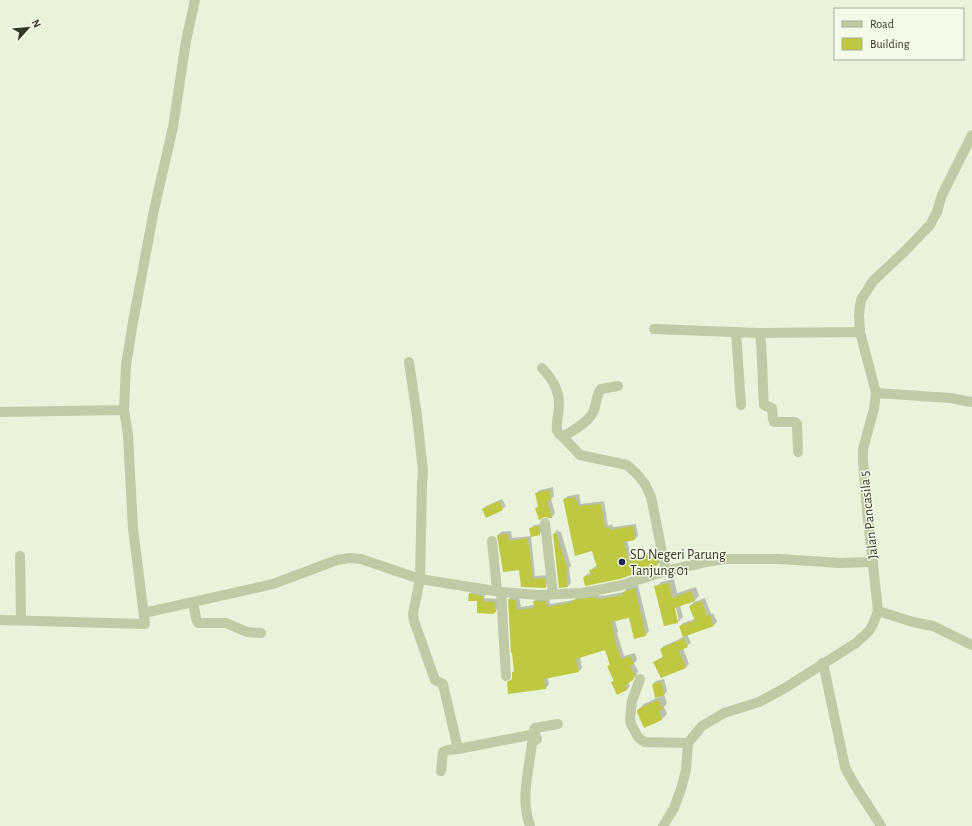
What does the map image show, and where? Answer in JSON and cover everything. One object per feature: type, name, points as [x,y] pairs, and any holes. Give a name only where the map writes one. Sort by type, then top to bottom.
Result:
[{"type":"street","points":[[0,620],[145,624],[132,529],[128,435],[124,410],[126,365],[154,210],[173,127],[186,41],[194,0]]},
{"type":"street","name":"Jalan Pancasila 5","points":[[878,611],[863,460],[863,449],[874,409],[876,393],[860,332],[859,315],[861,300],[873,281],[906,251],[930,226],[937,212],[942,195],[972,134]]},
{"type":"street","points":[[654,329],[760,333],[860,332]]},
{"type":"street","points":[[736,332],[741,405]]},
{"type":"street","points":[[760,333],[764,405],[765,407],[772,408],[774,422],[795,422],[797,424],[798,452]]},
{"type":"street","points":[[410,362],[418,416],[423,471],[420,579],[413,614],[414,621],[435,680],[443,684],[458,749]]},
{"type":"street","points":[[542,368],[552,378],[557,389],[559,404],[557,430],[559,434],[564,437],[580,455],[626,465],[641,479],[651,497],[666,572]]},
{"type":"street","points":[[564,437],[586,421],[594,412],[597,396],[601,390],[618,386]]},
{"type":"street","points":[[876,393],[950,398],[972,402]]},
{"type":"street","points":[[0,412],[124,410]]},
{"type":"street","points":[[545,523],[553,594]]},
{"type":"street","points":[[492,541],[499,591],[506,676]]},
{"type":"street","points":[[20,556],[21,620]]},
{"type":"street","points":[[144,613],[273,584],[337,560],[350,558],[361,559],[420,579],[539,596],[582,593],[603,589],[706,562],[724,559],[779,559],[840,563],[873,562]]},
{"type":"street","points":[[193,602],[198,623],[226,623],[247,632],[261,633]]},
{"type":"street","points":[[663,826],[674,808],[682,789],[686,770],[688,743],[702,726],[724,713],[759,702],[785,688],[856,643],[873,624],[878,611],[913,622],[932,626],[972,644]]},
{"type":"street","points":[[823,663],[845,767],[852,782],[881,826]]},
{"type":"street","points":[[640,679],[632,701],[630,719],[631,724],[640,740],[651,743],[688,743]]},
{"type":"street","points":[[530,826],[525,792],[532,743],[537,739],[534,730],[535,728],[558,724]]},
{"type":"street","points":[[441,772],[443,752],[448,750],[536,734]]},
{"type":"building","points":[[549,490],[551,500],[547,501],[552,518],[544,517],[539,520],[535,508],[538,507],[535,493]]},
{"type":"building","points":[[576,497],[578,506],[601,504],[605,528],[609,527],[610,530],[633,526],[635,540],[624,542],[629,562],[655,551],[658,565],[620,579],[585,586],[583,577],[591,575],[589,570],[597,568],[592,551],[575,556],[563,499]]},
{"type":"building","points":[[499,501],[503,510],[486,518],[482,509]]},
{"type":"building","points":[[539,526],[540,535],[531,537],[529,528]]},
{"type":"building","points":[[555,533],[557,535],[568,571],[566,571],[568,587],[559,588],[553,534]]},
{"type":"building","points":[[508,534],[509,541],[528,538],[533,579],[545,578],[546,588],[521,587],[519,570],[503,572],[497,535]]},
{"type":"building","points":[[669,583],[672,598],[691,591],[695,601],[675,608],[678,623],[664,626],[654,586]]},
{"type":"building","points":[[635,588],[646,636],[634,639],[629,618],[611,622],[621,659],[631,656],[634,664],[630,666],[635,675],[633,680],[625,685],[627,690],[617,695],[611,682],[614,681],[607,666],[610,665],[605,650],[576,659],[579,672],[544,679],[546,689],[508,694],[507,682],[512,679],[512,672],[514,672],[511,653],[508,599],[516,600],[517,610],[534,608],[533,601],[546,601],[547,607],[573,602],[572,600],[595,597],[595,599],[600,599],[623,595],[623,592]]},
{"type":"building","points":[[469,593],[483,596],[483,601],[495,602],[496,612],[493,614],[477,613],[477,601],[468,601]]},
{"type":"building","points":[[702,601],[707,616],[710,615],[714,626],[683,637],[679,626],[695,621],[689,606]]},
{"type":"building","points":[[684,638],[688,647],[679,651],[686,668],[661,678],[653,662],[663,657],[660,649]]},
{"type":"building","points":[[661,682],[665,695],[655,698],[652,684]]},
{"type":"building","points":[[658,700],[663,709],[659,711],[662,720],[644,728],[637,712],[638,709]]},
{"type":"place","name":"SD Negeri Parung Tanjung 01","points":[[622,562]]}]
